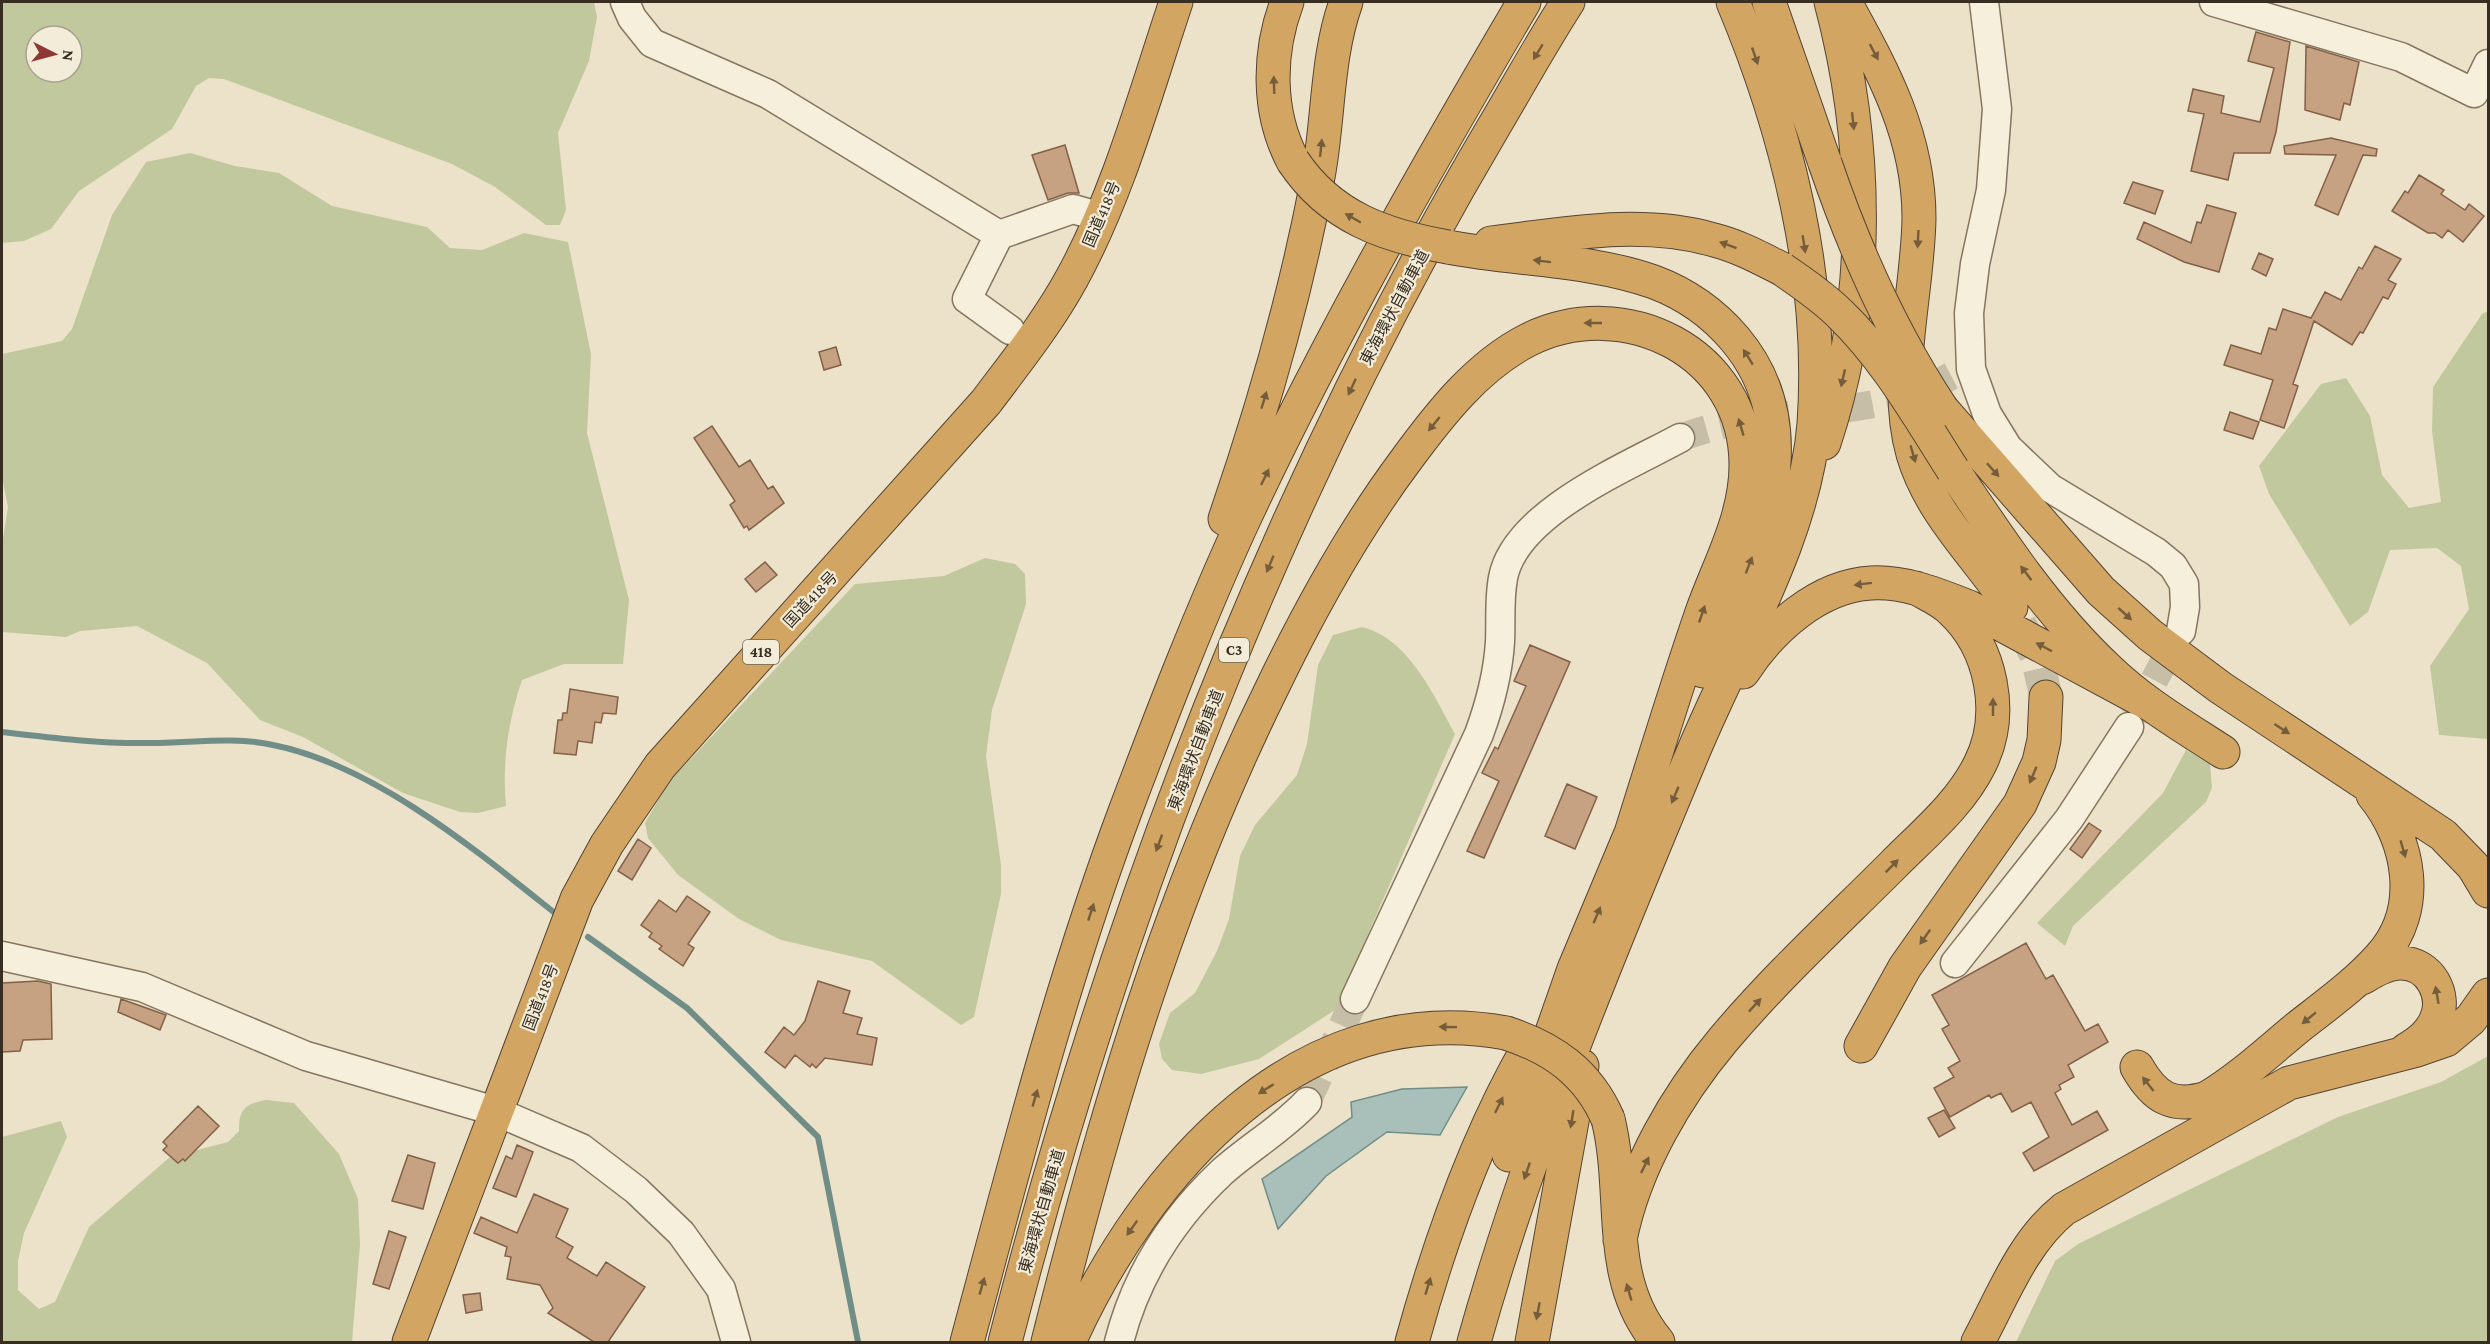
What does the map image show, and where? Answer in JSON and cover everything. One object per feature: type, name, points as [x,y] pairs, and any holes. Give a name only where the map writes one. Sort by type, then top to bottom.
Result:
[{"type":"highway","name":"国道418号","points":[[409,1342],[577,899],[608,844],[653,775],[737,677],[986,402],[1030,343],[1071,279],[1101,217],[1176,2]]},
{"type":"highway","points":[[1287,2],[1276,44],[1274,97],[1281,133],[1293,161],[1311,185],[1348,216],[1377,231],[1448,247],[1597,269],[1655,282],[1705,309],[1748,354],[1762,382],[1775,442],[1768,510],[1744,578],[1632,830]]},
{"type":"highway","points":[[1124,813],[1249,448],[1276,360],[1300,269],[1319,173],[1335,46],[1346,2]]},
{"type":"highway","name":"C3","points":[[967,1342],[1074,962],[1124,813],[1175,682],[1249,509],[1330,346],[1426,168],[1524,2]]},
{"type":"highway","name":"東海環状自動車道","points":[[1005,1342],[1077,1084],[1133,916],[1235,646],[1294,509],[1369,351],[1462,181],[1568,2]]},
{"type":"highway","points":[[1733,2],[1762,77],[1780,135],[1795,198],[1812,302],[1814,425],[1796,515]]},
{"type":"highway","points":[[1769,2],[1856,249],[1877,297],[1917,371],[1942,409],[2076,563],[2125,614],[2195,671],[2443,835],[2473,866],[2488,891]]},
{"type":"highway","points":[[1454,1342],[1501,1181],[1587,974],[1743,642],[1796,515],[1837,405],[1853,326],[1858,273],[1859,217],[1853,117],[1831,2]]},
{"type":"highway","points":[[1845,2],[1886,77],[1901,112],[1918,183],[1919,219],[1906,404],[1913,454],[1935,504],[2011,607]]},
{"type":"highway","points":[[1448,247],[1604,230],[1677,232],[1715,240],[1748,252],[1782,269],[1825,300],[1867,343],[1896,381],[1998,537],[2140,716]]},
{"type":"highway","points":[[1048,1342],[1118,1082],[1177,904],[1218,801],[1287,657],[1349,544],[1378,498],[1438,419],[1469,384],[1498,358],[1528,340],[1556,328],[1585,323],[1616,324],[1646,330],[1671,340],[1695,356],[1715,376],[1730,399],[1744,439],[1745,481],[1738,518],[1702,611],[1474,1342]]},
{"type":"highway","points":[[1698,741],[1747,665],[1770,638],[1809,605],[1851,586],[1872,583],[1916,588],[1977,611],[2140,716],[2223,752]]},
{"type":"highway","points":[[1620,1240],[1625,1215],[1646,1164],[1686,1090],[1706,1062],[1771,988],[1938,819],[1969,783],[1981,763],[1993,722],[1991,688],[1984,659],[1963,622],[1950,609],[1916,588]]},
{"type":"highway","points":[[1861,1046],[1909,960],[2020,804],[2038,762],[2044,740],[2046,697]]},
{"type":"highway","points":[[2137,1066],[2147,1084],[2167,1099],[2181,1103],[2207,1098],[2354,982],[2392,942],[2403,913],[2408,881],[2406,859],[2400,838],[2391,820],[2362,782]]},
{"type":"highway","points":[[2354,982],[2390,964],[2402,963],[2423,970],[2436,985],[2439,1008],[2433,1025],[2421,1040],[2397,1055]]},
{"type":"highway","points":[[1412,1342],[1445,1234],[1491,1121],[1517,1066],[1587,974]]},
{"type":"highway","points":[[1532,1342],[1587,974]]},
{"type":"highway","points":[[1978,1342],[2026,1252],[2050,1221],[2064,1209],[2289,1083],[2432,1045],[2459,1031],[2477,1013],[2488,995]]},
{"type":"highway","points":[[1069,1342],[1105,1272],[1148,1205],[1203,1140],[1260,1092],[1314,1060],[1341,1048],[1393,1032],[1440,1027],[1506,1033],[1540,1046],[1575,1070],[1590,1085],[1608,1119],[1617,1165],[1620,1240],[1633,1305],[1658,1342]]},
{"type":"street","points":[[625,2],[632,18],[652,43],[768,93],[999,236]]},
{"type":"street","points":[[1984,2],[1997,109],[1991,190],[1975,264],[1964,371],[2008,448],[2050,488],[2156,552],[2173,566],[2184,584],[2185,607],[2181,631]]},
{"type":"street","points":[[2214,2],[2401,57],[2474,93],[2488,64]]},
{"type":"street","points":[[1010,330],[968,300],[999,236],[1073,209],[1101,217]]},
{"type":"street","points":[[1355,999],[1490,706],[1497,672],[1503,575],[1513,553],[1539,521],[1578,493],[1680,438]]},
{"type":"street","points":[[1955,963],[2069,819],[2140,716]]},
{"type":"street","points":[[2,956],[142,987],[306,1056],[495,1111],[581,1148],[651,1204],[681,1233],[721,1289],[736,1342]]},
{"type":"street","points":[[1119,1342],[1127,1313],[1149,1263],[1180,1216],[1223,1172],[1291,1119],[1307,1102]]},
{"type":"green space","points":[[2,2],[594,2],[597,17],[589,61],[558,133],[566,210],[560,225],[546,225],[495,187],[452,164],[224,79],[209,78],[196,86],[172,129],[79,191],[51,229],[24,241],[2,243]]},
{"type":"green space","points":[[190,153],[235,166],[279,173],[332,206],[427,227],[450,248],[482,250],[524,233],[568,242],[591,354],[587,433],[629,600],[623,664],[564,664],[522,680],[507,742],[506,806],[478,813],[460,812],[403,793],[303,737],[260,720],[207,663],[137,626],[80,631],[66,637],[2,632],[2,545],[8,507],[2,477],[2,354],[62,341],[72,329],[112,215],[146,162]]},
{"type":"green space","points":[[2488,311],[2488,739],[2439,735],[2430,666],[2469,609],[2461,566],[2437,548],[2390,550],[2368,612],[2350,626],[2269,494],[2259,466],[2321,384],[2346,378],[2370,416],[2382,475],[2409,508],[2441,502],[2432,431],[2433,387],[2482,314]]},
{"type":"green space","points":[[985,558],[1015,564],[1025,574],[1026,604],[992,710],[986,756],[1001,865],[1001,894],[974,1017],[961,1025],[872,961],[781,940],[739,919],[678,875],[648,838],[645,823],[668,783],[855,584],[944,576]]},
{"type":"green space","points":[[1362,627],[1378,633],[1406,655],[1438,702],[1455,734],[1335,1010],[1259,1059],[1201,1074],[1172,1070],[1162,1059],[1159,1044],[1170,1013],[1195,993],[1217,951],[1229,919],[1240,856],[1255,825],[1297,775],[1307,744],[1318,665],[1333,635]]},
{"type":"green space","points":[[2186,750],[2210,763],[2212,788],[2206,802],[2073,926],[2065,946],[2037,923],[2163,793]]},
{"type":"green space","points":[[2488,1056],[2488,1342],[2016,1342],[2055,1261],[2078,1244],[2338,1117],[2441,1082]]},
{"type":"green space","points":[[266,1100],[294,1103],[339,1154],[358,1199],[360,1245],[352,1342],[2,1342],[2,1137],[61,1121],[67,1137],[24,1233],[18,1261],[18,1290],[39,1309],[55,1302],[89,1227],[170,1157],[228,1142],[239,1131],[240,1117],[245,1109],[253,1103]]},
{"type":"water","points":[[1467,1087],[1440,1135],[1387,1132],[1326,1176],[1278,1229],[1262,1179],[1352,1117],[1351,1102],[1402,1089]]},
{"type":"building","points":[[2256,32],[2290,42],[2276,132],[2270,153],[2234,153],[2228,180],[2191,171],[2204,114],[2188,111],[2193,89],[2224,96],[2221,113],[2260,122],[2274,68],[2248,61]]},
{"type":"building","points":[[2306,46],[2359,62],[2350,105],[2344,103],[2340,120],[2305,110]]},
{"type":"building","points":[[2331,138],[2377,149],[2376,156],[2363,155],[2338,215],[2315,205],[2336,155],[2285,154],[2284,146]]},
{"type":"building","points":[[1065,145],[1079,193],[1068,193],[1048,200],[1032,155]]},
{"type":"building","points":[[2419,175],[2444,190],[2441,194],[2465,210],[2469,204],[2484,216],[2463,242],[2448,230],[2442,238],[2435,233],[2428,233],[2392,211],[2405,191],[2408,193]]},
{"type":"building","points":[[2133,182],[2163,191],[2155,214],[2124,203]]},
{"type":"building","points":[[2207,205],[2236,213],[2219,272],[2184,262],[2137,239],[2144,222],[2191,243],[2197,222],[2201,223]]},
{"type":"building","points":[[2375,246],[2401,259],[2388,280],[2396,284],[2388,299],[2383,297],[2363,333],[2360,332],[2352,345],[2314,321],[2293,384],[2298,386],[2284,428],[2260,420],[2273,380],[2224,365],[2231,345],[2261,354],[2269,328],[2276,330],[2283,309],[2311,318],[2325,292],[2341,300],[2359,267],[2362,269]]},
{"type":"building","points":[[2259,253],[2273,259],[2266,276],[2252,269]]},
{"type":"building","points":[[836,347],[841,365],[824,370],[819,352]]},
{"type":"building","points":[[2230,412],[2259,422],[2253,439],[2224,430]]},
{"type":"building","points":[[712,426],[739,467],[750,460],[768,489],[773,486],[784,503],[749,530],[747,526],[744,528],[730,505],[735,501],[694,438]]},
{"type":"building","points":[[765,562],[777,575],[756,592],[745,579]]},
{"type":"building","points":[[1530,645],[1570,662],[1484,858],[1467,851],[1499,781],[1482,773],[1495,747],[1498,749],[1526,686],[1514,681]]},
{"type":"building","points":[[570,689],[618,697],[616,714],[603,713],[601,723],[595,722],[592,743],[578,741],[576,755],[554,753],[558,720],[562,720],[563,713],[567,713]]},
{"type":"building","points":[[1567,784],[1597,797],[1575,849],[1545,836]]},
{"type":"building","points":[[2089,823],[2101,831],[2082,858],[2070,849]]},
{"type":"building","points":[[638,839],[651,848],[632,880],[618,871]]},
{"type":"building","points":[[687,896],[710,912],[688,944],[694,948],[683,966],[659,949],[662,946],[649,937],[652,933],[641,925],[659,900],[676,912]]},
{"type":"building","points":[[2026,943],[2046,979],[2053,975],[2085,1031],[2098,1024],[2108,1042],[2068,1065],[2074,1077],[2059,1085],[2061,1089],[2055,1093],[2072,1125],[2097,1111],[2108,1130],[2034,1171],[2023,1153],[2049,1137],[2031,1102],[2012,1112],[2001,1093],[1991,1098],[1989,1095],[1950,1117],[1934,1088],[1954,1077],[1948,1068],[1960,1061],[1942,1029],[1949,1025],[1932,995]]},
{"type":"building","points":[[38,981],[51,984],[52,1039],[23,1040],[20,1051],[2,1052],[2,983]]},
{"type":"building","points":[[818,981],[850,991],[843,1013],[862,1018],[857,1034],[877,1038],[872,1065],[825,1058],[816,1068],[812,1064],[810,1067],[795,1055],[785,1068],[765,1052],[784,1027],[794,1035],[805,1021]]},
{"type":"building","points":[[121,999],[166,1015],[160,1030],[118,1012]]},
{"type":"building","points":[[198,1106],[219,1126],[185,1161],[183,1159],[178,1163],[163,1150],[167,1146],[163,1142]]},
{"type":"building","points":[[1944,1110],[1955,1128],[1939,1137],[1928,1118]]},
{"type":"building","points":[[517,1145],[533,1152],[516,1197],[493,1188],[506,1156],[512,1159]]},
{"type":"building","points":[[408,1155],[435,1163],[423,1209],[392,1201]]},
{"type":"building","points":[[534,1194],[568,1209],[556,1237],[573,1247],[567,1258],[597,1276],[606,1262],[645,1287],[608,1342],[594,1342],[548,1313],[553,1308],[540,1285],[507,1279],[511,1257],[505,1256],[507,1247],[474,1233],[481,1217],[517,1233]]},
{"type":"building","points":[[389,1231],[406,1237],[389,1289],[373,1284]]},
{"type":"building","points":[[480,1293],[482,1310],[466,1313],[463,1295]]},
{"type":"waterway","points":[[2,732],[114,743],[258,742],[311,755],[349,771],[423,813],[556,914]]},
{"type":"waterway","points":[[588,937],[687,1008],[818,1137],[858,1342]]},
{"type":"tunnel","points":[[1680,438],[1739,422],[1830,411],[1890,400],[1920,392],[1957,373]]},
{"type":"tunnel","points":[[2020,624],[2037,657],[2046,697]]},
{"type":"tunnel","points":[[2134,717],[2181,631]]},
{"type":"tunnel","points":[[1307,1102],[1355,999]]}]
